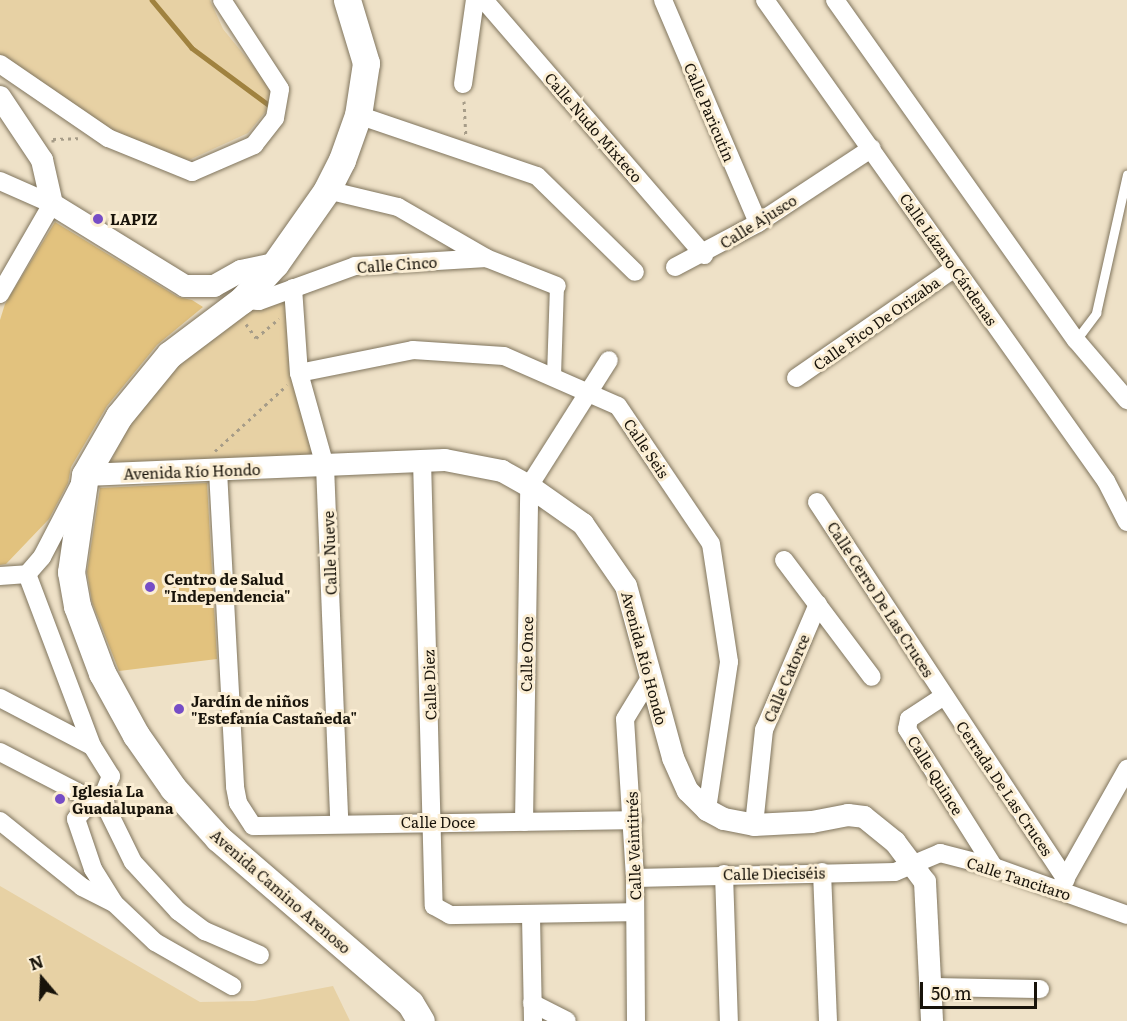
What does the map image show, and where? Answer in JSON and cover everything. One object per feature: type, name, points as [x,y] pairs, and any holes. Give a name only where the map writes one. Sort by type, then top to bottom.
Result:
[{"type":"main road","name":"Avenida Camino Arenoso","points":[[347,0],[366,63],[358,115],[327,190],[275,264],[241,307],[169,355],[143,384],[86,475],[71,572],[77,606],[102,673],[136,735],[173,789],[218,838],[410,1003],[421,1021]]},
{"type":"street","points":[[0,64],[108,138],[192,172],[254,146],[275,118],[280,89],[222,0]]},
{"type":"street","points":[[463,84],[475,0]]},
{"type":"street","name":"Calle Nudo Mixteco","points":[[484,0],[704,255]]},
{"type":"street","name":"Calle Paricutín","points":[[663,0],[758,223]]},
{"type":"street","name":"Calle Lázaro Cárdenas","points":[[765,0],[1106,481],[1127,522]]},
{"type":"street","points":[[835,0],[1077,340],[1127,400]]},
{"type":"street","points":[[0,97],[42,160],[52,204],[0,294]]},
{"type":"street","points":[[358,115],[537,176],[635,272]]},
{"type":"street","name":"Calle Ajusco","points":[[675,267],[704,255],[758,223],[872,148]]},
{"type":"street","points":[[0,181],[52,204],[185,286],[214,286],[241,271],[275,264]]},
{"type":"street","points":[[327,190],[398,207],[486,258],[557,286],[554,376]]},
{"type":"street","name":"Calle Cinco","points":[[241,307],[355,266],[486,258]]},
{"type":"street","name":"Calle Pico De Orizaba","points":[[796,378],[955,268]]},
{"type":"street","name":"Calle Nueve","points":[[293,288],[299,373],[325,466],[339,821]]},
{"type":"street","name":"Calle Seis","points":[[299,373],[413,350],[504,356],[591,392],[618,406],[711,544],[729,662],[707,810]]},
{"type":"street","points":[[529,486],[591,392],[609,360]]},
{"type":"street","name":"Avenida Río Hondo","points":[[86,475],[422,460],[502,471],[529,486],[583,524],[626,586],[673,758],[688,791],[707,810],[724,819],[754,825],[812,822],[848,815],[864,817],[895,842],[925,882],[932,1021]]},
{"type":"street","name":"Calle Diez","points":[[422,460],[434,823],[434,899],[437,910],[450,915],[531,916]]},
{"type":"street","name":"Calle Doce","points":[[209,471],[234,787],[246,818],[253,826],[339,821],[434,823],[633,820]]},
{"type":"street","points":[[0,576],[27,574],[42,557],[86,475]]},
{"type":"street","name":"Calle Once","points":[[524,822],[529,486]]},
{"type":"street","name":"Calle Cerro De Las Cruces","points":[[817,502],[944,696]]},
{"type":"street","points":[[784,560],[873,677]]},
{"type":"street","points":[[27,574],[92,746],[111,776],[99,804],[76,819],[93,869],[114,903],[155,942],[232,986]]},
{"type":"street","name":"Calle Catorce","points":[[754,825],[764,730],[818,604]]},
{"type":"street","name":"Calle Veintitrés","points":[[636,1021],[633,820],[625,719],[650,678]]},
{"type":"street","name":"Calle Quince","points":[[944,696],[909,719],[907,729],[994,867]]},
{"type":"street","name":"Cerrada De Las Cruces","points":[[944,696],[1062,885]]},
{"type":"street","points":[[0,698],[92,746]]},
{"type":"street","points":[[0,752],[99,804],[133,862],[178,910],[205,931],[260,955]]},
{"type":"street","points":[[1062,885],[1127,769]]},
{"type":"street","points":[[0,821],[82,887],[114,903]]},
{"type":"street","name":"Calle Tancitaro","points":[[911,866],[940,853],[1062,885],[1127,915]]},
{"type":"street","name":"Calle Dieciséis","points":[[635,878],[724,874],[895,872],[911,866]]},
{"type":"street","points":[[822,872],[828,1021]]},
{"type":"street","points":[[724,874],[729,1021]]},
{"type":"street","points":[[567,1021],[532,1012],[531,916],[635,912]]},
{"type":"street","points":[[931,987],[1040,989]]},
{"type":"lane","points":[[1077,340],[1096,313],[1127,174]]},
{"type":"path","points":[[463,84],[468,153]]},
{"type":"path","points":[[53,146],[53,139],[108,138]]},
{"type":"path","points":[[241,307],[256,338],[293,307]]},
{"type":"path","points":[[209,471],[222,441],[250,420],[299,373]]},
{"type":"shaded area","points":[[0,0],[210,0],[223,29],[271,88],[270,106],[248,133],[189,160],[108,138],[0,64]]},
{"type":"shaded area","points":[[286,297],[317,462],[105,475],[125,430],[187,355],[251,310]]},
{"type":"shaded area","points":[[0,886],[200,1002],[254,1001],[333,986],[350,1021],[0,1021]]},
{"type":"building","points":[[55,222],[178,297],[192,300],[203,307],[157,345],[107,406],[71,467],[68,483],[49,519],[6,564],[0,565],[0,320],[5,304]]},
{"type":"building","name":"Centro de Salud \"Independencia\"","points":[[207,483],[217,659],[119,671],[92,602],[87,572],[100,488]]},
{"type":"waterway","points":[[152,0],[192,48],[270,106]]},
{"type":"place","name":"LAPIZ","points":[[98,219]]},
{"type":"place","name":"Centro de Salud \"Independencia\"","points":[[150,587]]},
{"type":"place","name":"Jardín de niños \"Estefanía Castañeda\"","points":[[179,709]]},
{"type":"place","name":"Iglesia La Guadalupana","points":[[60,799]]}]
